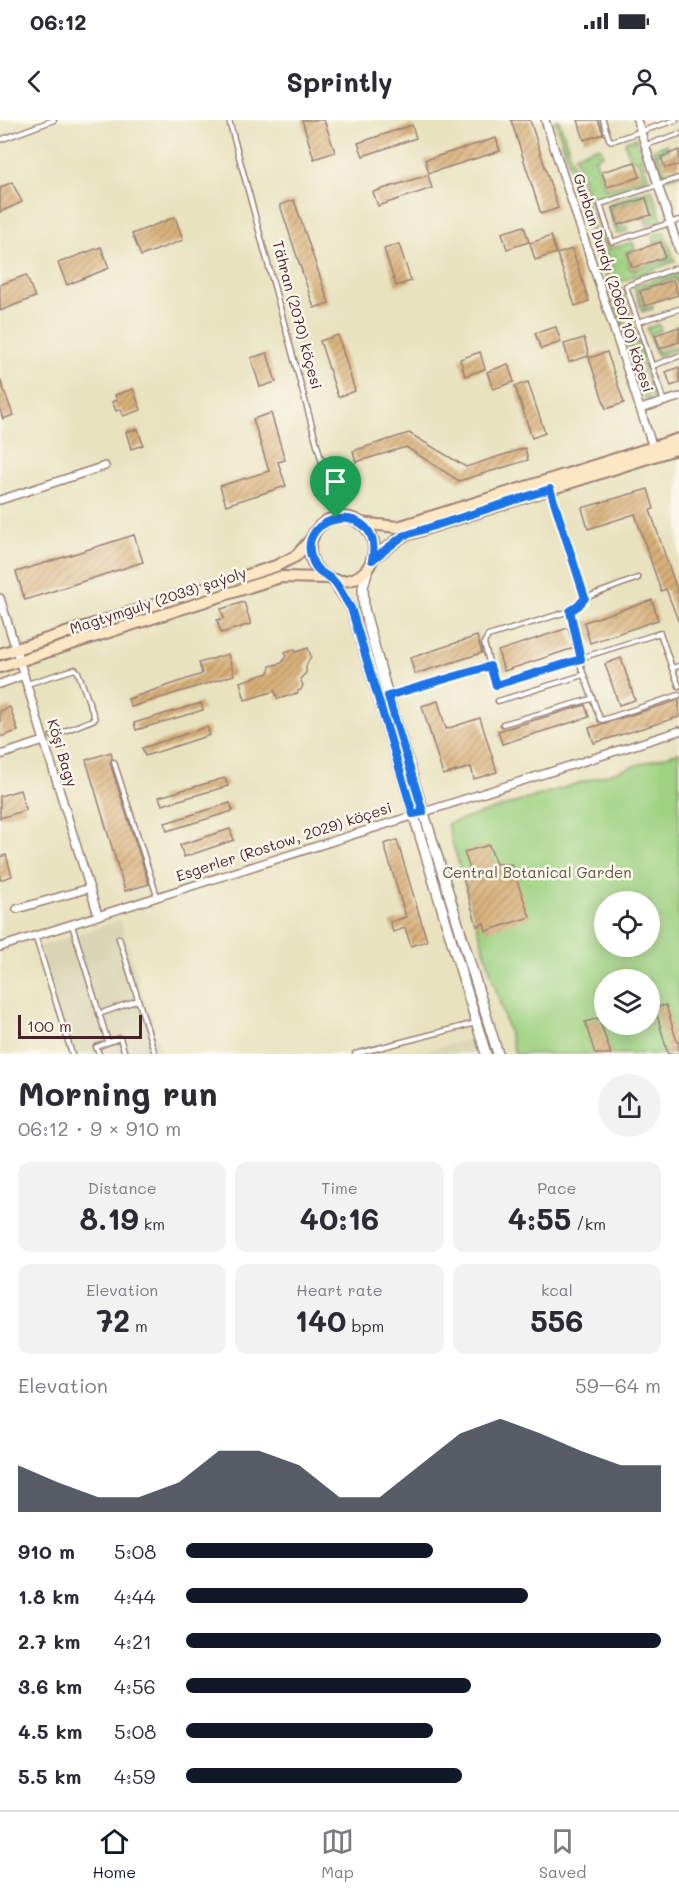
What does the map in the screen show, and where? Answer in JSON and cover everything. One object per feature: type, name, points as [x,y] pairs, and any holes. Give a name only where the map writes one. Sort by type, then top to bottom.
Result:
[{"type":"main road","points":[[679,439],[654,451],[550,489],[403,536],[370,563],[360,576],[349,580],[330,579],[318,570],[312,560],[310,548],[313,537],[320,526],[336,518],[398,527],[654,451],[679,448]]},
{"type":"main road","points":[[360,523],[371,536],[374,548],[370,563]]},
{"type":"main road","name":"Magtymguly (2033) şaýoly","points":[[0,654],[276,566],[296,556],[313,537]]},
{"type":"main road","name":"Magtymguly (2033) şaýoly","points":[[0,667],[280,577],[330,579]]},
{"type":"street","name":"Gurban Durdy (2060/10) köçesi","points":[[545,120],[654,451]]},
{"type":"street","points":[[637,120],[679,250]]},
{"type":"street","points":[[640,408],[679,397]]},
{"type":"street","points":[[0,500],[105,466]]},
{"type":"street","points":[[370,563],[363,587],[364,609],[418,813],[486,1054]]},
{"type":"street","points":[[330,579],[351,608],[498,1054]]},
{"type":"street","name":"Köşi Bagy","points":[[0,598],[98,915]]},
{"type":"street","points":[[0,684],[24,675]]},
{"type":"street","name":"Esgerler (Rostow, 2029) köçesi","points":[[0,947],[679,731]]},
{"type":"street","points":[[0,754],[44,741]]},
{"type":"street","points":[[17,909],[90,888]]},
{"type":"lane","points":[[0,140],[54,120]]},
{"type":"lane","name":"Tähran (2070) köçesi","points":[[229,120],[336,518]]},
{"type":"lane","points":[[603,120],[609,139],[612,141],[676,120]]},
{"type":"lane","points":[[645,146],[679,134]]},
{"type":"lane","points":[[679,178],[600,204],[612,242],[679,220]]},
{"type":"lane","points":[[664,402],[626,286],[679,267]]},
{"type":"lane","points":[[638,322],[679,309]]},
{"type":"lane","points":[[652,366],[679,357]]},
{"type":"lane","points":[[550,489],[585,598]]},
{"type":"lane","points":[[638,578],[585,598],[570,611],[488,636],[484,644],[496,685],[660,633],[679,686]]},
{"type":"lane","points":[[570,611],[591,699],[602,720],[679,695]]},
{"type":"lane","points":[[388,696],[490,666]]},
{"type":"lane","points":[[672,668],[679,666]]},
{"type":"lane","points":[[27,684],[75,669],[78,672],[95,719],[52,736]]},
{"type":"lane","points":[[498,701],[584,675]]},
{"type":"lane","points":[[503,724],[591,699]]},
{"type":"lane","points":[[114,762],[157,896]]},
{"type":"lane","points":[[71,924],[108,1042]]},
{"type":"lane","points":[[35,935],[72,1054]]},
{"type":"lane","points":[[119,938],[155,1054]]},
{"type":"lane","points":[[99,1014],[138,1000]]},
{"type":"lane","points":[[355,1054],[476,1022]]},
{"type":"lane","points":[[99,1054],[96,1047],[120,1038],[125,1054]]},
{"type":"shaded area","points":[[120,920],[162,1054],[68,1054],[39,947]]},
{"type":"shaded area","points":[[470,1039],[475,1054],[409,1054]]},
{"type":"green space","points":[[555,120],[559,120],[650,401],[645,399]]},
{"type":"green space","points":[[636,138],[650,183],[590,203],[575,155],[597,147],[601,148],[603,155],[595,158],[606,190],[643,178],[638,160],[630,159],[625,143]]},
{"type":"green space","points":[[667,144],[669,150],[658,154],[664,172],[679,168],[679,175],[663,179],[653,150]]},
{"type":"green space","points":[[652,189],[662,220],[647,225],[645,220],[655,216],[648,196],[611,208],[617,228],[626,226],[628,231],[617,234],[607,204]]},
{"type":"green space","points":[[595,206],[609,249],[633,242],[635,249],[626,252],[631,270],[668,259],[663,240],[654,243],[652,236],[664,232],[675,261],[620,282],[657,396],[653,398],[592,207]]},
{"type":"green space","points":[[679,272],[679,291],[675,278],[638,290],[644,308],[653,306],[653,309],[642,312],[634,286]]},
{"type":"green space","points":[[659,324],[661,330],[651,334],[657,352],[679,345],[679,349],[657,356],[647,328]]},
{"type":"green space","name":"Central Botanical Garden","points":[[679,752],[679,1054],[515,1054],[447,824]]},
{"type":"building","points":[[302,120],[324,120],[335,152],[314,159]]},
{"type":"building","points":[[511,120],[530,120],[558,208],[541,214]]},
{"type":"building","points":[[578,120],[598,120],[603,134],[584,140]]},
{"type":"building","points":[[412,125],[416,138],[363,156],[358,143]]},
{"type":"building","points":[[496,138],[500,151],[429,173],[425,160]]},
{"type":"building","points":[[679,150],[679,165],[665,168],[661,157]]},
{"type":"building","points":[[635,162],[640,177],[607,187],[602,172]]},
{"type":"building","points":[[428,175],[432,188],[378,206],[373,192]]},
{"type":"building","points":[[12,182],[22,202],[0,212],[0,188]]},
{"type":"building","points":[[646,198],[651,215],[618,225],[613,208]]},
{"type":"building","points":[[294,200],[329,303],[314,308],[280,205]]},
{"type":"building","points":[[175,217],[183,240],[141,256],[132,234]]},
{"type":"building","points":[[524,226],[529,242],[507,249],[502,233]]},
{"type":"building","points":[[551,236],[556,253],[535,260],[530,243]]},
{"type":"building","points":[[661,242],[665,257],[632,268],[628,253]]},
{"type":"building","points":[[399,244],[411,281],[396,286],[384,249]]},
{"type":"building","points":[[101,247],[109,268],[67,285],[58,263]]},
{"type":"building","points":[[572,249],[589,301],[575,306],[557,254]]},
{"type":"building","points":[[26,275],[35,297],[0,311],[0,285]]},
{"type":"building","points":[[673,280],[678,295],[645,306],[640,291]]},
{"type":"building","points":[[556,327],[561,342],[541,349],[535,333]]},
{"type":"building","points":[[679,327],[679,342],[659,349],[655,335]]},
{"type":"building","points":[[338,335],[355,391],[338,397],[320,341]]},
{"type":"building","points":[[584,338],[589,356],[569,362],[564,344]]},
{"type":"building","points":[[480,352],[485,369],[465,376],[460,359]]},
{"type":"building","points":[[607,352],[624,403],[606,409],[589,358]]},
{"type":"building","points":[[267,353],[276,382],[260,387],[251,358]]},
{"type":"building","points":[[508,364],[514,382],[493,389],[487,372]]},
{"type":"building","points":[[679,367],[679,383],[671,386],[666,372]]},
{"type":"building","points":[[0,379],[13,415],[3,419],[0,410]]},
{"type":"building","points":[[528,382],[545,433],[532,438],[515,386]]},
{"type":"building","points":[[133,389],[141,410],[123,416],[121,409],[116,411],[112,402],[117,400],[115,395]]},
{"type":"building","points":[[271,413],[285,460],[278,462],[286,486],[226,505],[220,486],[269,471],[253,419]]},
{"type":"building","points":[[138,429],[143,445],[131,449],[126,432]]},
{"type":"building","points":[[409,433],[466,467],[525,448],[528,460],[459,481],[406,447],[356,462],[353,451]]},
{"type":"building","points":[[648,489],[654,509],[650,510],[679,596],[679,623],[666,589],[661,591],[635,514],[588,529],[582,508]]},
{"type":"building","points":[[134,535],[143,562],[25,600],[16,572]]},
{"type":"building","points":[[652,600],[658,620],[590,643],[584,622]]},
{"type":"building","points":[[244,602],[251,624],[221,633],[217,620],[224,618],[221,609]]},
{"type":"building","points":[[568,628],[574,648],[504,671],[498,651]]},
{"type":"building","points":[[477,636],[482,653],[415,674],[410,658]]},
{"type":"building","points":[[308,648],[311,656],[306,666],[306,673],[300,679],[303,685],[298,693],[278,699],[275,691],[245,700],[240,682],[269,673],[270,666],[282,663],[286,656],[285,652],[295,649],[296,652]]},
{"type":"building","points":[[228,654],[234,675],[131,707],[128,699],[202,674],[199,663]]},
{"type":"building","points":[[621,658],[635,700],[619,705],[605,664]]},
{"type":"building","points":[[679,700],[679,717],[594,743],[589,728]]},
{"type":"building","points":[[438,701],[446,729],[480,718],[497,772],[474,779],[471,767],[443,775],[422,706]]},
{"type":"building","points":[[201,703],[203,710],[136,730],[134,723]]},
{"type":"building","points":[[585,705],[589,717],[502,744],[498,731]]},
{"type":"building","points":[[10,707],[18,731],[0,737],[0,711]]},
{"type":"building","points":[[207,727],[210,735],[145,756],[142,748]]},
{"type":"building","points":[[111,752],[110,763],[149,884],[125,891],[86,760]]},
{"type":"building","points":[[225,778],[228,786],[162,805],[159,797]]},
{"type":"building","points":[[20,790],[26,810],[0,818],[0,796]]},
{"type":"building","points":[[230,803],[233,811],[167,831],[165,823]]},
{"type":"building","points":[[230,829],[234,840],[184,857],[180,845]]},
{"type":"building","points":[[397,840],[427,941],[411,946],[405,928],[393,932],[390,922],[406,917],[384,844]]},
{"type":"building","points":[[489,845],[496,864],[511,864],[530,917],[486,931],[484,923],[477,926],[463,878],[472,875],[464,852]]},
{"type":"building","points":[[6,855],[12,876],[0,880],[0,857]]},
{"type":"building","points":[[666,1005],[677,1042],[679,1042],[679,1054],[668,1054],[660,1026],[660,1007]]},
{"type":"building","points":[[594,1019],[594,1035],[605,1035],[611,1054],[595,1054],[585,1022]]},
{"type":"route","points":[[550,489],[585,598],[570,611],[581,659],[496,685],[490,666],[388,696],[423,812],[413,814],[351,608],[332,580],[314,565],[310,554],[311,543],[316,531],[320,526],[336,518],[354,520],[368,531],[374,548],[372,560],[403,536],[550,489]]}]
